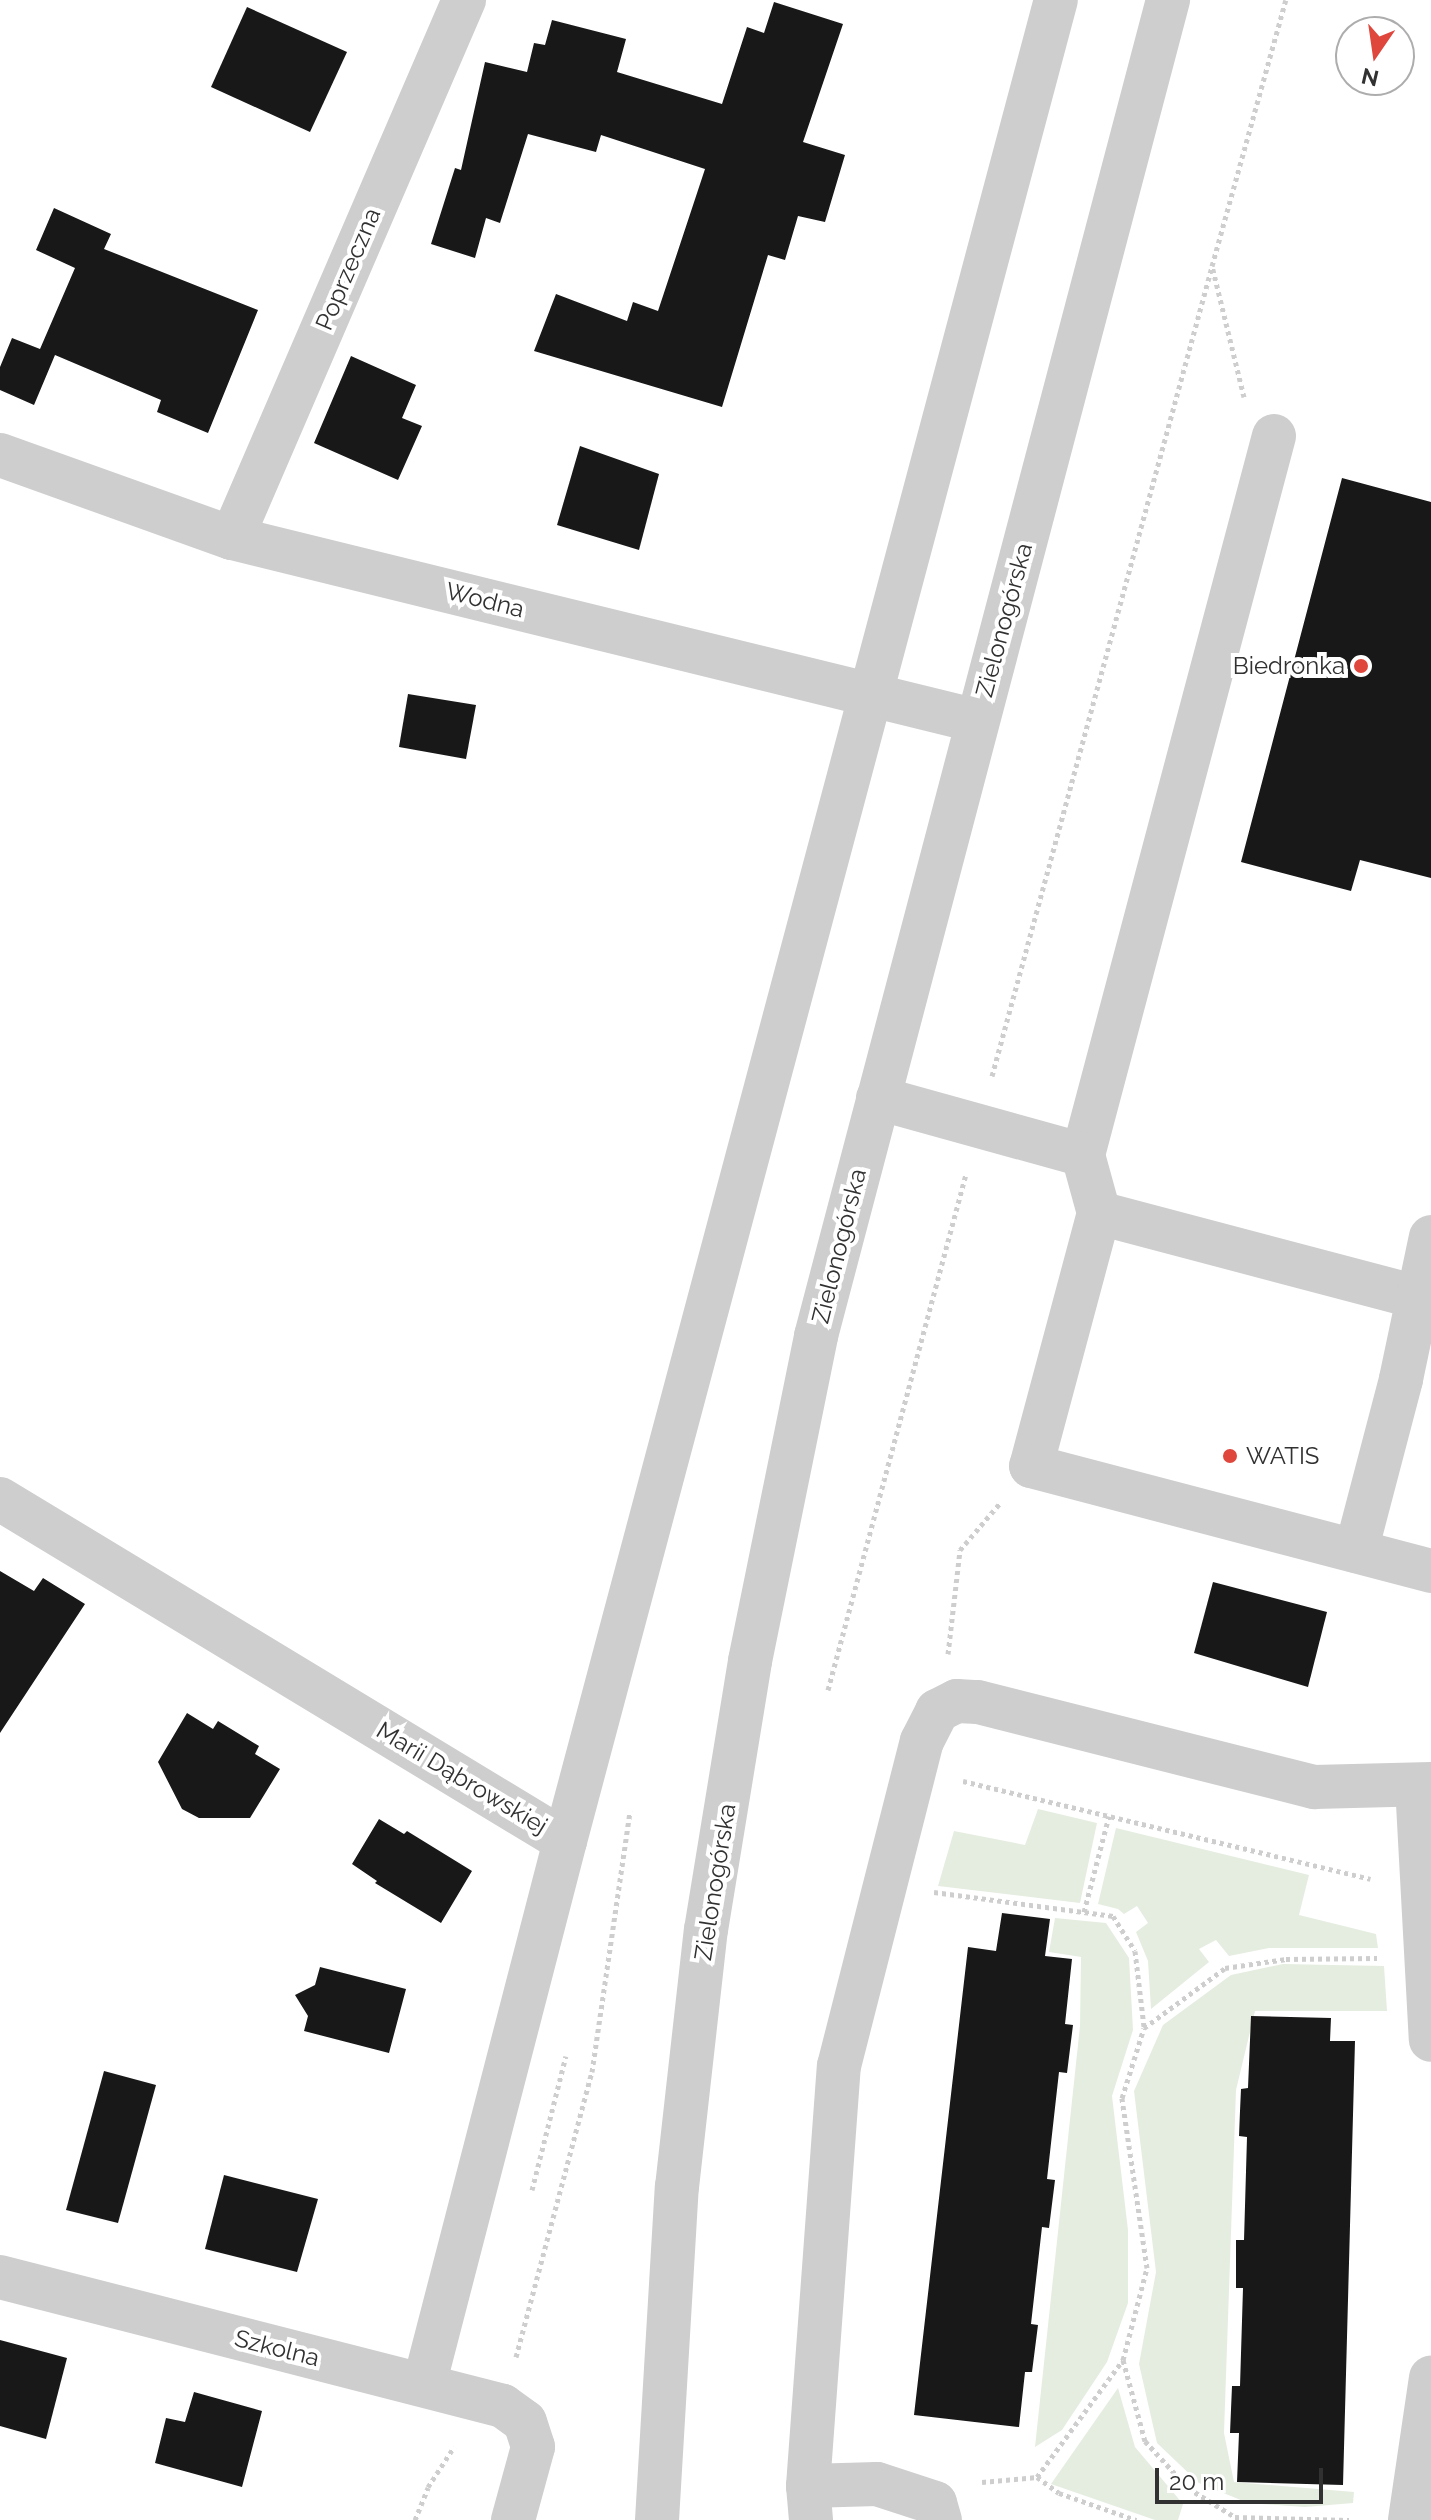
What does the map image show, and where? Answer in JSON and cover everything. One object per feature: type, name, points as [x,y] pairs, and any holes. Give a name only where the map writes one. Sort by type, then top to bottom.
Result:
[{"type":"street","name":"Poprzeczna","points":[[232,538],[464,0]]},
{"type":"street","points":[[565,1841],[1056,0]]},
{"type":"street","name":"Zielonogórska","points":[[657,2520],[677,2187],[706,1930],[750,1661],[813,1351],[1168,0]]},
{"type":"street","points":[[1274,436],[1083,1155],[1099,1213],[1031,1466],[1431,1571]]},
{"type":"street","name":"Wodna","points":[[0,455],[232,538],[977,721]]},
{"type":"street","points":[[878,1098],[1083,1155]]},
{"type":"street","points":[[1099,1213],[1418,1297]]},
{"type":"street","points":[[1356,1551],[1401,1379],[1431,1237]]},
{"type":"street","name":"Marii Dąbrowskiej","points":[[0,1499],[565,1841],[424,2385]]},
{"type":"street","points":[[940,2520],[935,2503],[877,2484],[810,2503],[839,2066],[922,1741],[937,1711],[957,1701],[978,1702],[1314,1787],[1424,1785],[1426,1957],[1431,2040]]},
{"type":"street","name":"Szkolna","points":[[0,2277],[503,2406]]},
{"type":"street","points":[[1410,2520],[1431,2378]]},
{"type":"street","points":[[503,2406],[525,2422],[533,2447],[513,2520]]},
{"type":"path","points":[[828,1690],[978,1127],[1286,0]]},
{"type":"path","points":[[1212,266],[1245,402]]},
{"type":"path","points":[[957,1701],[946,1671],[960,1550],[1031,1466]]},
{"type":"path","points":[[956,1794],[960,1780],[1383,1883]]},
{"type":"path","points":[[503,2406],[592,2072],[632,1797]]},
{"type":"path","points":[[1084,1912],[1109,1816]]},
{"type":"path","points":[[885,1887],[1113,1916],[1135,1951],[1144,2028],[1122,2098],[1147,2268],[1123,2360],[1037,2477]]},
{"type":"path","points":[[1144,2028],[1225,1968],[1286,1959],[1426,1957]]},
{"type":"path","points":[[1123,2360],[1145,2441],[1188,2488],[1235,2517]]},
{"type":"path","points":[[979,2483],[1037,2477],[1059,2493],[1136,2520]]},
{"type":"path","points":[[1224,2520],[1235,2517],[1349,2520]]},
{"type":"shaded area","points":[[1038,1809],[1097,1823],[1080,1903],[938,1886],[954,1831],[1025,1845]]},
{"type":"shaded area","points":[[1116,1828],[1309,1875],[1299,1915],[1376,1934],[1378,1948],[1269,1948],[1229,1956],[1216,1940],[1199,1949],[1209,1962],[1151,2009],[1148,1961],[1136,1932],[1148,1923],[1137,1906],[1124,1914],[1118,1909],[1098,1904]]},
{"type":"shaded area","points":[[1055,1918],[1106,1923],[1129,1958],[1133,2030],[1112,2096],[1128,2230],[1128,2303],[1107,2362],[1062,2430],[1035,2447],[1080,2026],[1081,1957],[1049,1952]]},
{"type":"shaded area","points":[[1283,1964],[1384,1966],[1387,2011],[1255,2011],[1236,2090],[1224,2433],[1234,2482],[1354,2492],[1353,2503],[1305,2507],[1248,2503],[1199,2483],[1157,2443],[1139,2364],[1156,2272],[1134,2091],[1163,2025],[1231,1975]]},
{"type":"shaded area","points":[[1118,2388],[1135,2447],[1183,2504],[1178,2520],[1155,2520],[1051,2484]]},
{"type":"building","points":[[774,2],[843,24],[803,142],[845,155],[825,222],[798,216],[785,260],[768,255],[722,407],[534,351],[556,294],[627,321],[633,302],[658,311],[705,169],[601,135],[596,152],[528,134],[500,223],[486,218],[475,258],[431,244],[455,168],[461,170],[485,62],[527,72],[534,43],[545,45],[552,20],[626,39],[617,72],[722,104],[747,27],[764,33]]},
{"type":"building","points":[[247,7],[347,52],[310,132],[211,87]]},
{"type":"building","points":[[54,208],[111,234],[104,249],[258,310],[208,433],[157,412],[161,400],[55,355],[34,405],[0,390],[0,367],[12,338],[40,349],[75,268],[36,250]]},
{"type":"building","points":[[351,356],[416,385],[402,418],[422,426],[398,480],[314,443]]},
{"type":"building","points":[[580,446],[659,474],[639,550],[557,525]]},
{"type":"building","name":"Biedronka","points":[[1342,478],[1431,502],[1431,878],[1360,860],[1351,891],[1241,862]]},
{"type":"building","points":[[408,694],[476,705],[466,759],[399,747]]},
{"type":"building","points":[[0,1571],[34,1591],[43,1578],[85,1604],[0,1733]]},
{"type":"building","points":[[1213,1582],[1327,1612],[1308,1687],[1194,1653]]},
{"type":"building","points":[[187,1713],[213,1729],[218,1721],[259,1746],[255,1754],[280,1769],[250,1818],[199,1818],[182,1809],[158,1762]]},
{"type":"building","points":[[379,1819],[404,1834],[407,1831],[472,1871],[441,1923],[375,1883],[377,1881],[352,1864]]},
{"type":"building","points":[[1002,1913],[1050,1919],[1045,1956],[1072,1959],[1065,2024],[1073,2025],[1067,2073],[1059,2072],[1047,2179],[1055,2180],[1049,2228],[1042,2227],[1031,2324],[1038,2325],[1032,2372],[1025,2372],[1019,2427],[914,2415],[968,1947],[996,1951]]},
{"type":"building","points":[[320,1967],[406,1989],[389,2053],[304,2031],[308,2016],[295,1995],[315,1985]]},
{"type":"building","points":[[1251,2016],[1331,2018],[1330,2041],[1355,2041],[1343,2485],[1237,2482],[1239,2433],[1230,2433],[1232,2386],[1240,2386],[1243,2288],[1236,2288],[1236,2240],[1244,2240],[1247,2137],[1239,2136],[1241,2089],[1248,2088]]},
{"type":"building","points":[[104,2071],[156,2085],[118,2223],[66,2210]]},
{"type":"building","points":[[224,2175],[318,2199],[297,2272],[205,2249]]},
{"type":"building","points":[[0,2340],[67,2358],[46,2439],[0,2426]]},
{"type":"building","points":[[194,2392],[262,2411],[242,2487],[155,2463],[166,2418],[185,2422]]},
{"type":"place","name":"Biedronka","points":[[1361,666]]},
{"type":"place","name":"WATIS","points":[[1230,1456]]}]
